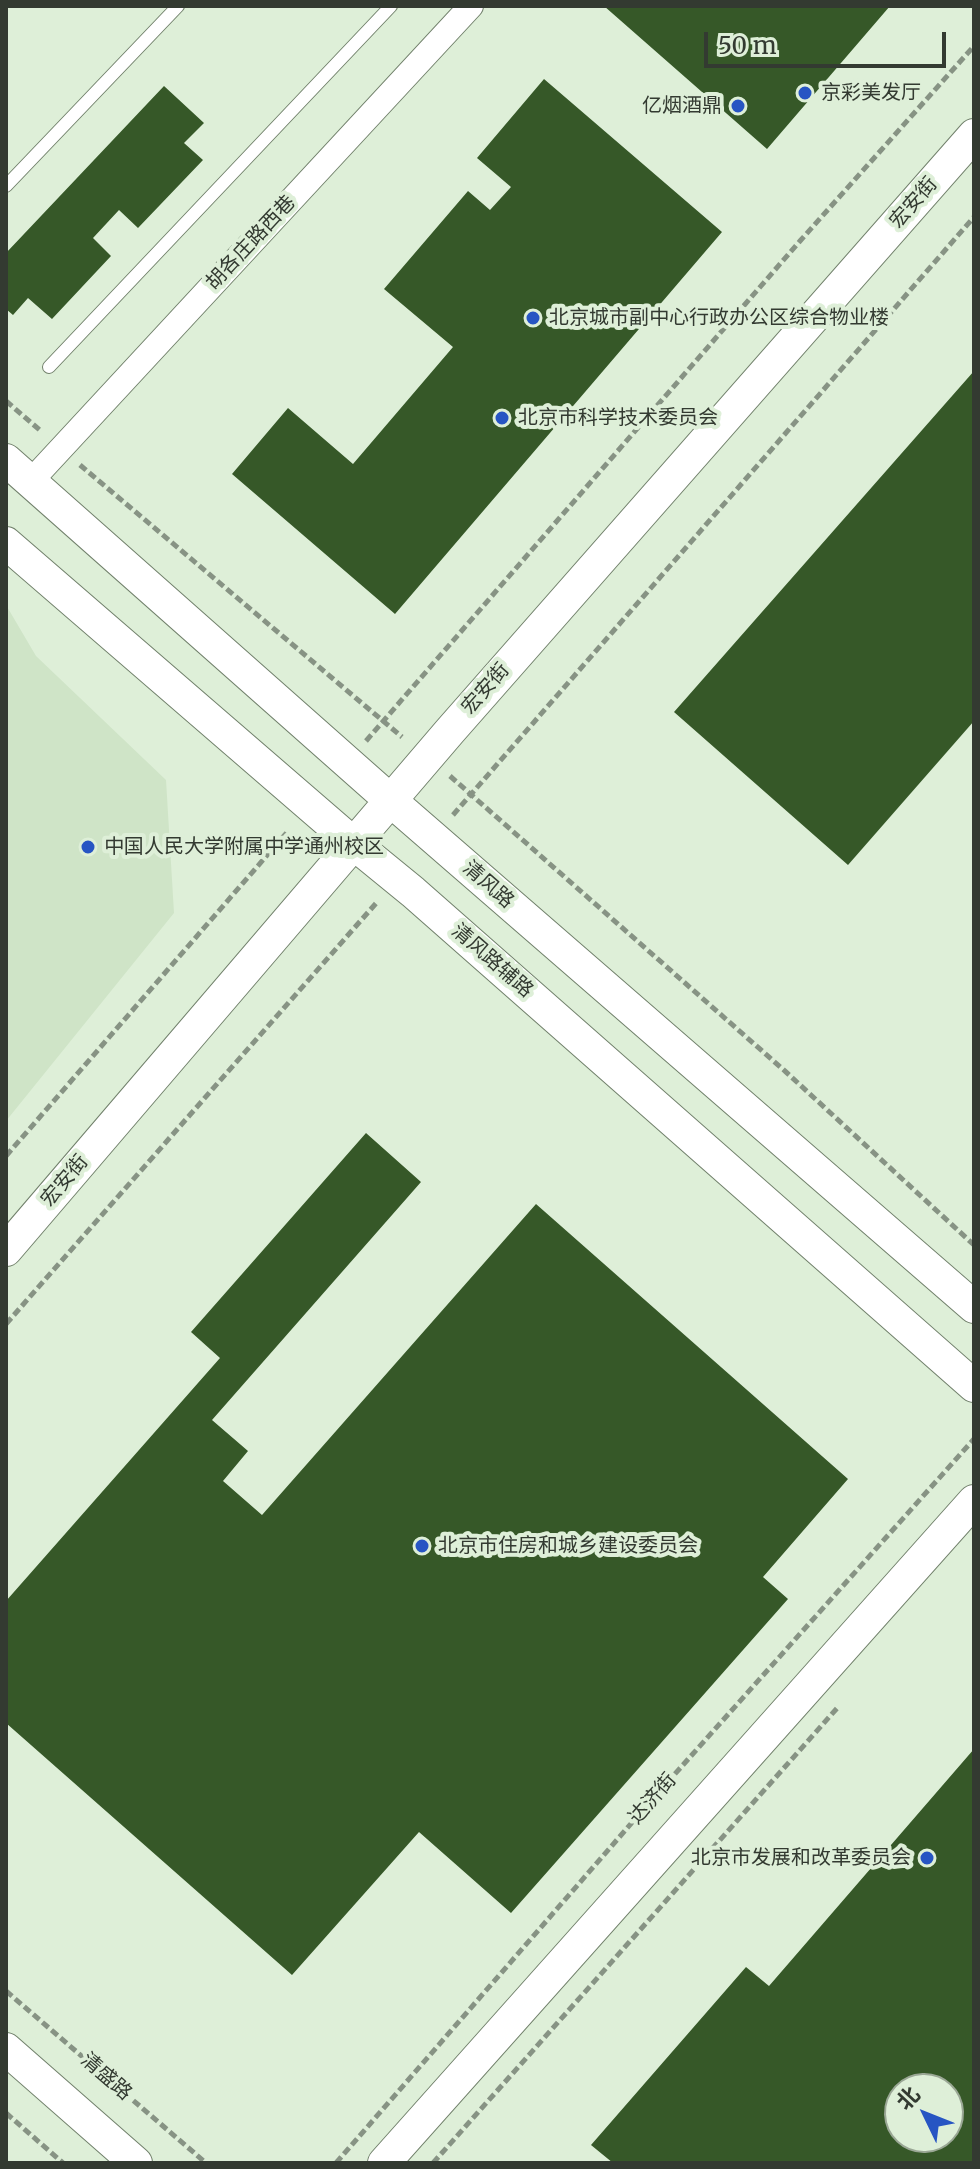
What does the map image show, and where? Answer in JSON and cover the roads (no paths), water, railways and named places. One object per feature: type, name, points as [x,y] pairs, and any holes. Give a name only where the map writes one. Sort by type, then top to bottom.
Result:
[{"type":"street","name":"胡各庄路西巷","points":[[31,481],[471,6]]},
{"type":"street","name":"宏安街","points":[[6,1250],[427,757],[974,135]]},
{"type":"street","name":"清风路","points":[[6,460],[390,800],[974,1307]]},
{"type":"street","name":"清风路辅路","points":[[6,543],[397,879],[974,1386]]},
{"type":"street","name":"达济街","points":[[384,2163],[974,1501]]},
{"type":"street","points":[[6,2049],[136,2163]]},
{"type":"lane","points":[[6,186],[178,6]]},
{"type":"lane","points":[[49,367],[391,6]]},
{"type":"lane","points":[[6,166],[17,175]]},
{"type":"place","name":"京彩美发厅","points":[[805,93]]},
{"type":"place","name":"亿烟酒鼎","points":[[738,106]]},
{"type":"place","name":"北京城市副中心行政办公区综合物业楼","points":[[533,318]]},
{"type":"place","name":"北京市科学技术委员会","points":[[502,418]]},
{"type":"place","name":"中国人民大学附属中学通州校区","points":[[88,847]]},
{"type":"place","name":"北京市住房和城乡建设委员会","points":[[422,1546]]},
{"type":"place","name":"北京市发展和改革委员会","points":[[927,1858]]}]
